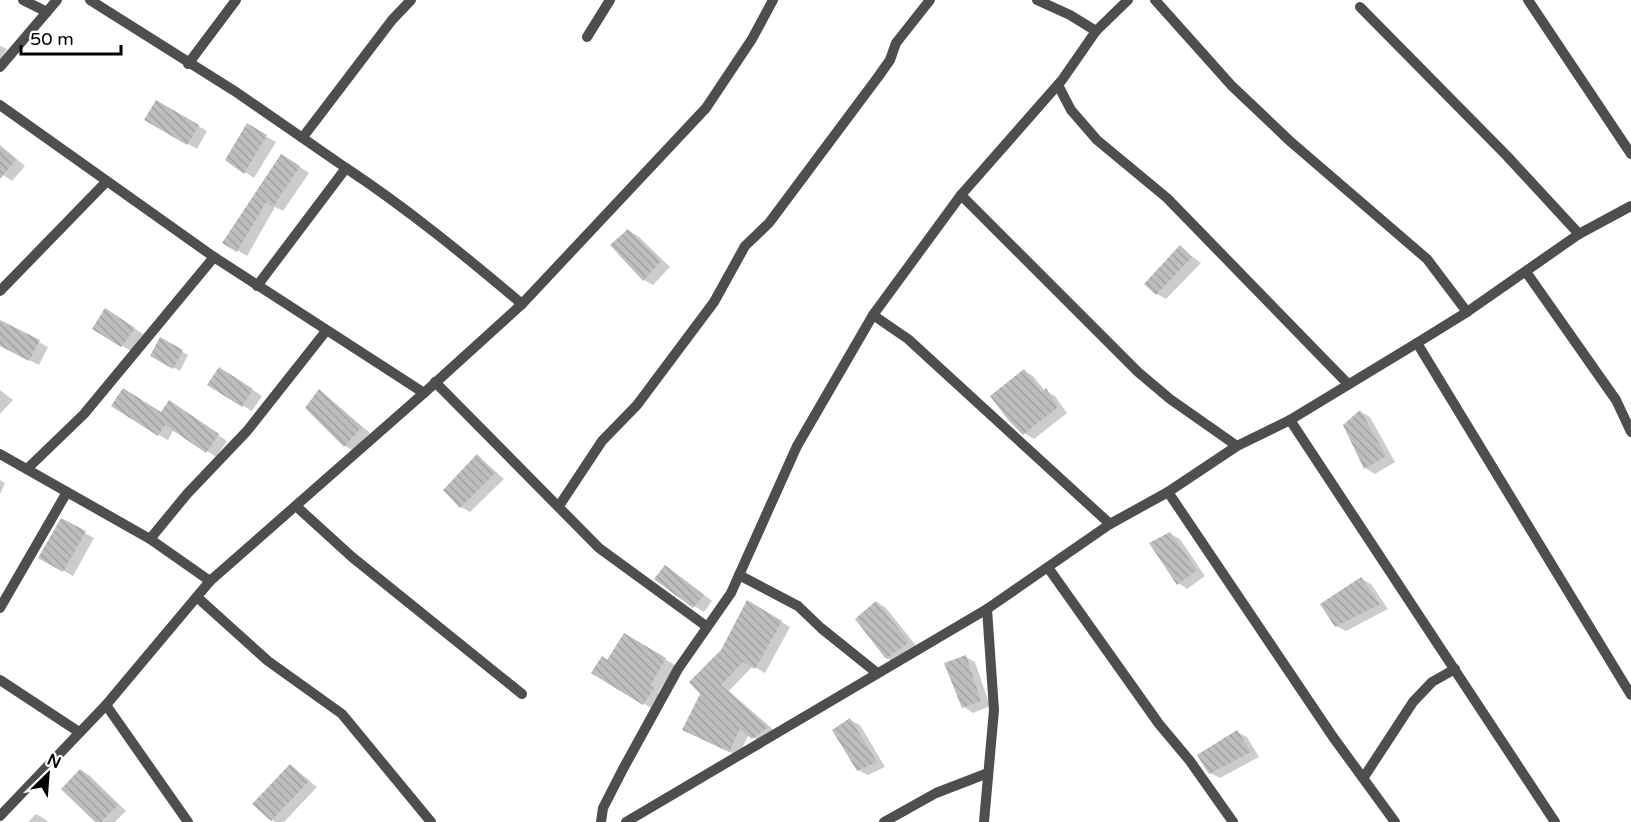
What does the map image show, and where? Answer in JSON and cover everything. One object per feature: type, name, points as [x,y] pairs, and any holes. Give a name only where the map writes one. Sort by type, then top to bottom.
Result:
[{"type":"street","points":[[23,0],[47,12]]},
{"type":"street","points":[[0,67],[57,0]]},
{"type":"street","points":[[90,0],[303,137],[390,197],[455,247],[522,304]]},
{"type":"street","points":[[188,64],[236,0]]},
{"type":"street","points":[[303,137],[392,20],[411,0]]},
{"type":"street","points":[[587,37],[610,0]]},
{"type":"street","points":[[0,816],[106,705],[210,581],[522,304],[706,108],[752,39],[773,0]]},
{"type":"street","points":[[559,506],[602,441],[637,405],[714,303],[745,246],[769,223],[879,77],[890,60],[896,44],[930,0]]},
{"type":"street","points":[[1037,0],[1070,15],[1096,31]]},
{"type":"street","points":[[601,822],[603,808],[678,669],[731,593],[797,446],[873,315],[962,195],[1058,85],[1096,31],[1128,0]]},
{"type":"street","points":[[1155,0],[1231,85],[1291,142],[1427,259],[1467,312]]},
{"type":"street","points":[[1528,0],[1631,154]]},
{"type":"street","points":[[1360,7],[1507,156],[1579,234]]},
{"type":"street","points":[[1058,85],[1071,110],[1097,140],[1167,198],[1348,384]]},
{"type":"street","points":[[0,105],[256,286],[424,393]]},
{"type":"street","points":[[256,286],[346,168]]},
{"type":"street","points":[[0,291],[106,182]]},
{"type":"street","points":[[962,195],[1138,372],[1170,399],[1237,446]]},
{"type":"street","points":[[626,822],[987,609],[1110,524],[1168,492],[1237,446],[1290,420],[1467,312],[1579,234],[1631,206]]},
{"type":"street","points":[[27,469],[84,414],[214,257]]},
{"type":"street","points":[[1526,272],[1616,400],[1631,432]]},
{"type":"street","points":[[873,315],[908,339],[1110,524]]},
{"type":"street","points":[[150,539],[187,494],[247,431],[326,331]]},
{"type":"street","points":[[1417,342],[1631,695]]},
{"type":"street","points":[[435,382],[599,548],[706,626]]},
{"type":"street","points":[[1290,420],[1555,822]]},
{"type":"street","points":[[0,454],[150,539],[210,581]]},
{"type":"street","points":[[0,608],[68,492]]},
{"type":"street","points":[[1168,492],[1333,737],[1395,822]]},
{"type":"street","points":[[296,506],[352,557],[522,694]]},
{"type":"street","points":[[1049,568],[1159,724],[1190,761],[1233,822]]},
{"type":"street","points":[[739,575],[798,606],[821,628],[877,673]]},
{"type":"street","points":[[198,598],[268,661],[342,714],[431,822]]},
{"type":"street","points":[[984,822],[994,710],[987,609]]},
{"type":"street","points":[[1364,777],[1413,702],[1432,682],[1455,669]]},
{"type":"street","points":[[0,680],[79,732]]},
{"type":"street","points":[[106,705],[188,822]]},
{"type":"street","points":[[884,822],[936,793],[988,773]]},
{"type":"building","points":[[156,100],[199,125],[187,145],[144,120]]},
{"type":"building","points":[[247,123],[267,135],[244,174],[225,160]]},
{"type":"building","points":[[0,146],[16,160],[0,179]]},
{"type":"building","points":[[281,154],[300,166],[273,207],[266,202],[237,252],[222,243]]},
{"type":"building","points":[[628,229],[661,261],[643,281],[610,245]]},
{"type":"building","points":[[1180,245],[1192,257],[1156,295],[1144,284]]},
{"type":"building","points":[[105,308],[135,328],[121,347],[92,329]]},
{"type":"building","points":[[0,320],[40,340],[29,361],[0,346]]},
{"type":"building","points":[[160,337],[183,350],[173,369],[150,356]]},
{"type":"building","points":[[219,367],[253,389],[242,407],[207,385]]},
{"type":"building","points":[[1024,369],[1042,392],[1046,388],[1058,407],[1023,435],[990,396]]},
{"type":"building","points":[[123,388],[161,412],[169,400],[219,434],[206,453],[165,425],[158,436],[111,406]]},
{"type":"building","points":[[319,389],[362,427],[344,447],[305,408]]},
{"type":"building","points":[[1360,410],[1386,456],[1364,469],[1343,425]]},
{"type":"building","points":[[477,454],[495,473],[460,508],[443,490]]},
{"type":"building","points":[[61,518],[86,531],[63,572],[38,558]]},
{"type":"building","points":[[1170,532],[1197,570],[1177,585],[1149,543]]},
{"type":"building","points":[[665,565],[704,595],[693,608],[654,579]]},
{"type":"building","points":[[1361,577],[1380,604],[1335,627],[1320,604]]},
{"type":"building","points":[[747,600],[782,621],[755,669],[743,662],[721,685],[768,727],[752,739],[740,729],[729,752],[682,730],[700,694],[689,682],[721,650]]},
{"type":"building","points":[[876,601],[909,642],[886,659],[855,619]]},
{"type":"building","points":[[624,633],[666,658],[650,686],[654,688],[643,705],[591,673],[602,656],[607,660]]},
{"type":"building","points":[[966,655],[981,701],[962,708],[944,663]]},
{"type":"building","points":[[850,718],[877,762],[857,771],[832,730]]},
{"type":"building","points":[[1237,730],[1251,752],[1209,774],[1197,755]]},
{"type":"building","points":[[290,764],[309,781],[271,821],[252,804]]},
{"type":"building","points":[[80,769],[118,805],[101,822],[95,822],[61,789]]}]
